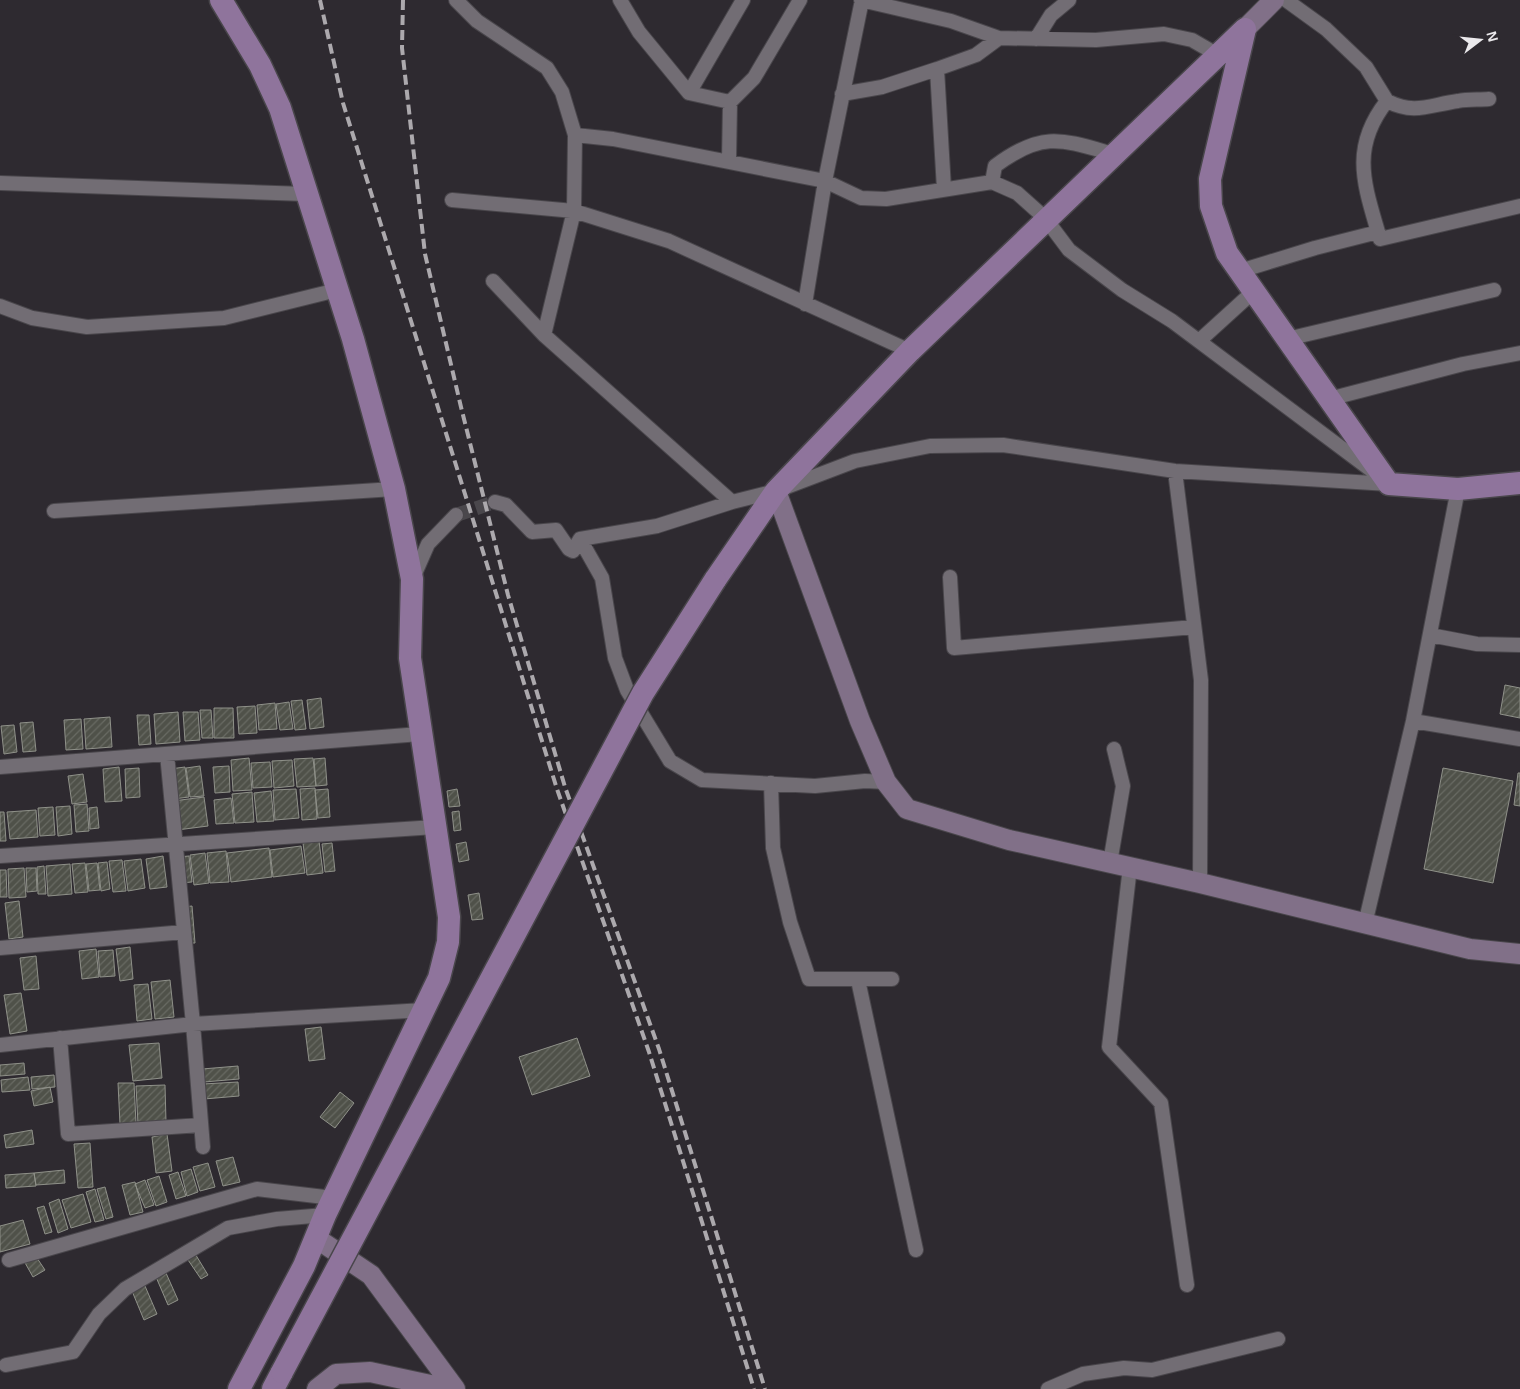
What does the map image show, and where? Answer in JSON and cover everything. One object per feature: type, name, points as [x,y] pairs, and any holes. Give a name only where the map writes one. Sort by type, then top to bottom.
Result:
[{"type":"main road","points":[[220,0],[260,65],[280,108],[305,194],[353,339],[394,490],[412,579],[410,658],[420,734],[446,885],[449,934],[439,978],[329,1207],[304,1266],[239,1389]]},
{"type":"main road","points":[[278,1381],[643,693],[776,491],[910,350],[1045,218],[1245,28]]},
{"type":"main road","points":[[1245,28],[1210,179],[1211,206],[1227,253],[1389,484],[1458,489],[1520,483]]},
{"type":"main road","points":[[1196,76],[1210,80],[1229,101]]},
{"type":"street","points":[[456,0],[477,21],[547,68],[562,92],[575,135],[574,211],[544,335]]},
{"type":"street","points":[[620,0],[639,32],[688,93],[730,102]]},
{"type":"street","points":[[688,93],[743,0]]},
{"type":"street","points":[[729,160],[730,102],[754,78],[800,0]]},
{"type":"street","points":[[805,304],[842,94],[862,0],[951,21],[999,38],[1096,40],[1164,34],[1192,40],[1218,54]]},
{"type":"street","points":[[1036,38],[1051,15],[1068,0]]},
{"type":"street","points":[[1245,28],[1274,0]]},
{"type":"street","points":[[1286,0],[1326,29],[1366,67],[1386,101],[1401,108],[1416,110],[1459,101],[1489,99]]},
{"type":"street","points":[[842,94],[882,87],[937,69],[976,55],[999,38]]},
{"type":"street","points":[[937,69],[944,189]]},
{"type":"street","points":[[1386,101],[1374,116],[1362,152],[1366,190],[1380,240],[1520,206]]},
{"type":"street","points":[[575,135],[612,139],[729,160],[826,181],[862,198],[886,200],[992,182],[1016,193],[1045,218],[1069,250],[1122,290],[1172,321],[1389,484]]},
{"type":"street","points":[[992,182],[995,166],[1030,144],[1068,141],[1113,154]]},
{"type":"street","points":[[0,183],[305,194]]},
{"type":"street","points":[[452,200],[574,211],[669,241],[910,350]]},
{"type":"street","points":[[1240,271],[1315,248],[1378,232]]},
{"type":"street","points":[[493,281],[544,335],[732,502]]},
{"type":"street","points":[[0,306],[32,318],[87,327],[224,318],[337,290]]},
{"type":"street","points":[[1288,339],[1494,290]]},
{"type":"street","points":[[1199,341],[1254,291]]},
{"type":"street","points":[[1329,399],[1463,364],[1520,353]]},
{"type":"street","points":[[495,502],[506,505],[532,532],[556,530],[569,549],[573,550],[580,539],[657,526],[732,502],[776,491],[855,461],[930,446],[1003,445],[1175,470],[1389,484]]},
{"type":"street","points":[[1175,470],[1201,680],[1200,883]]},
{"type":"street","points":[[1366,924],[1413,721],[1458,489]]},
{"type":"street","points":[[54,511],[394,490]]},
{"type":"street","points":[[776,491],[860,721],[886,782],[907,809],[1009,840],[1200,883],[1470,949],[1520,954]]},
{"type":"street","points":[[412,579],[428,544],[456,516]]},
{"type":"street","points":[[580,539],[602,578],[615,658],[627,690],[653,736],[670,761],[702,780],[815,786],[865,780],[886,782]]},
{"type":"street","points":[[950,576],[954,648],[1194,627]]},
{"type":"street","points":[[1430,635],[1477,644],[1520,645]]},
{"type":"street","points":[[1413,721],[1520,739]]},
{"type":"street","points":[[0,767],[420,734]]},
{"type":"street","points":[[1114,749],[1123,786],[1109,1047],[1161,1103],[1187,1285]]},
{"type":"street","points":[[167,754],[194,1024],[203,1147]]},
{"type":"street","points":[[771,783],[773,848],[790,922],[809,979],[892,979]]},
{"type":"street","points":[[0,856],[435,827]]},
{"type":"street","points":[[0,948],[184,932]]},
{"type":"street","points":[[858,980],[916,1250]]},
{"type":"street","points":[[0,1045],[194,1024],[424,1010]]},
{"type":"street","points":[[60,1038],[68,1134],[201,1125]]},
{"type":"street","points":[[10,1260],[257,1188],[329,1207]]},
{"type":"street","points":[[6,1365],[73,1352],[99,1314],[125,1289],[228,1228],[329,1207]]},
{"type":"street","points":[[316,1238],[370,1275],[456,1389]]},
{"type":"street","points":[[1048,1389],[1083,1374],[1124,1368],[1152,1370],[1278,1340]]},
{"type":"street","points":[[317,1389],[336,1374],[370,1372],[449,1389]]},
{"type":"building","points":[[1505,685],[1520,688],[1520,718],[1500,714]]},
{"type":"building","points":[[321,698],[324,727],[310,729],[307,700]]},
{"type":"building","points":[[302,700],[306,729],[295,730],[291,701]]},
{"type":"building","points":[[289,702],[293,729],[280,730],[276,704]]},
{"type":"building","points":[[275,703],[277,729],[259,730],[257,705]]},
{"type":"building","points":[[255,706],[257,733],[239,734],[237,707]]},
{"type":"building","points":[[214,708],[233,708],[234,738],[214,738]]},
{"type":"building","points":[[200,710],[211,710],[213,738],[202,738]]},
{"type":"building","points":[[178,712],[180,742],[156,744],[154,714]]},
{"type":"building","points":[[183,712],[198,712],[200,740],[185,741]]},
{"type":"building","points":[[137,715],[149,715],[151,744],[139,745]]},
{"type":"building","points":[[110,717],[112,747],[86,749],[84,719]]},
{"type":"building","points":[[81,719],[83,749],[66,750],[64,720]]},
{"type":"building","points":[[33,722],[36,751],[23,752],[20,723]]},
{"type":"building","points":[[14,725],[17,752],[4,754],[1,726]]},
{"type":"building","points":[[249,758],[252,790],[233,791],[231,760]]},
{"type":"building","points":[[313,758],[316,786],[297,787],[294,759]]},
{"type":"building","points":[[325,758],[327,785],[316,786],[314,759]]},
{"type":"building","points":[[292,760],[294,786],[274,788],[272,761]]},
{"type":"building","points":[[270,762],[272,787],[253,788],[251,763]]},
{"type":"building","points":[[200,766],[204,796],[190,797],[186,768]]},
{"type":"building","points":[[229,766],[230,792],[215,793],[213,767]]},
{"type":"building","points":[[119,767],[122,801],[105,802],[103,769]]},
{"type":"building","points":[[185,767],[189,797],[173,799],[170,769]]},
{"type":"building","points":[[139,768],[140,797],[126,798],[125,769]]},
{"type":"building","points":[[1443,768],[1513,781],[1493,883],[1424,869]]},
{"type":"building","points":[[1518,773],[1520,773],[1520,806],[1514,805]]},
{"type":"building","points":[[83,774],[87,802],[72,804],[68,776]]},
{"type":"building","points":[[315,788],[317,819],[302,820],[300,789]]},
{"type":"building","points":[[296,789],[299,818],[275,820],[273,790]]},
{"type":"building","points":[[328,789],[330,817],[318,818],[315,790]]},
{"type":"building","points":[[457,789],[460,806],[449,807],[447,791]]},
{"type":"building","points":[[271,791],[274,821],[257,822],[254,793]]},
{"type":"building","points":[[252,792],[254,822],[235,823],[232,794]]},
{"type":"building","points":[[204,797],[208,826],[177,830],[173,801]]},
{"type":"building","points":[[231,798],[234,823],[216,824],[214,800]]},
{"type":"building","points":[[87,804],[89,831],[76,832],[74,805]]},
{"type":"building","points":[[70,806],[72,834],[58,836],[56,807]]},
{"type":"building","points":[[53,807],[55,835],[40,836],[38,808]]},
{"type":"building","points":[[97,807],[99,828],[90,829],[89,808]]},
{"type":"building","points":[[36,810],[38,837],[10,839],[7,812]]},
{"type":"building","points":[[459,811],[461,830],[454,831],[452,812]]},
{"type":"building","points":[[0,812],[4,812],[6,841],[0,841]]},
{"type":"building","points":[[319,841],[323,873],[307,875],[303,843]]},
{"type":"building","points":[[466,842],[469,860],[459,862],[456,844]]},
{"type":"building","points":[[332,843],[335,871],[325,872],[322,844]]},
{"type":"building","points":[[301,846],[305,873],[273,877],[270,850]]},
{"type":"building","points":[[269,848],[272,877],[231,882],[227,853]]},
{"type":"building","points":[[226,851],[229,882],[210,883],[207,853]]},
{"type":"building","points":[[205,853],[209,883],[194,885],[190,855]]},
{"type":"building","points":[[163,856],[167,887],[150,889],[146,859]]},
{"type":"building","points":[[189,856],[192,882],[180,883],[177,857]]},
{"type":"building","points":[[141,859],[145,888],[128,891],[124,861]]},
{"type":"building","points":[[122,860],[126,891],[113,892],[109,861]]},
{"type":"building","points":[[107,862],[110,889],[101,891],[98,863]]},
{"type":"building","points":[[85,863],[88,892],[75,893],[72,864]]},
{"type":"building","points":[[97,863],[100,890],[89,891],[86,864]]},
{"type":"building","points":[[70,864],[72,894],[48,896],[46,866]]},
{"type":"building","points":[[44,866],[46,894],[38,894],[37,867]]},
{"type":"building","points":[[24,868],[26,897],[9,898],[8,869]]},
{"type":"building","points":[[26,868],[36,868],[37,891],[27,892]]},
{"type":"building","points":[[0,870],[6,870],[7,897],[0,897]]},
{"type":"building","points":[[479,893],[483,919],[472,920],[468,895]]},
{"type":"building","points":[[19,901],[23,937],[9,939],[5,903]]},
{"type":"building","points":[[192,906],[195,943],[186,943],[183,907]]},
{"type":"building","points":[[130,947],[133,979],[120,981],[116,949]]},
{"type":"building","points":[[96,949],[99,977],[82,979],[79,951]]},
{"type":"building","points":[[113,950],[115,976],[100,977],[98,951]]},
{"type":"building","points":[[36,956],[39,989],[24,990],[20,958]]},
{"type":"building","points":[[170,980],[174,1017],[155,1019],[151,982]]},
{"type":"building","points":[[148,984],[152,1019],[137,1021],[134,985]]},
{"type":"building","points":[[21,993],[27,1031],[10,1034],[4,995]]},
{"type":"building","points":[[321,1027],[325,1059],[309,1061],[305,1029]]},
{"type":"building","points":[[577,1038],[590,1076],[532,1095],[519,1057]]},
{"type":"building","points":[[159,1043],[162,1078],[133,1081],[129,1045]]},
{"type":"building","points":[[24,1063],[25,1074],[0,1076],[0,1065]]},
{"type":"building","points":[[238,1066],[239,1079],[204,1082],[202,1069]]},
{"type":"building","points":[[54,1075],[55,1087],[32,1089],[31,1077]]},
{"type":"building","points":[[28,1077],[30,1090],[2,1092],[1,1080]]},
{"type":"building","points":[[238,1082],[239,1096],[204,1099],[203,1084]]},
{"type":"building","points":[[118,1083],[134,1083],[136,1123],[120,1124]]},
{"type":"building","points":[[165,1085],[166,1122],[138,1124],[136,1086]]},
{"type":"building","points":[[50,1087],[53,1102],[34,1106],[31,1091]]},
{"type":"building","points":[[340,1092],[354,1103],[335,1128],[320,1117]]},
{"type":"building","points":[[32,1130],[34,1144],[6,1148],[4,1135]]},
{"type":"building","points":[[167,1134],[172,1171],[156,1173],[152,1137]]},
{"type":"building","points":[[90,1143],[93,1187],[78,1188],[74,1144]]},
{"type":"building","points":[[233,1157],[240,1182],[223,1186],[216,1161]]},
{"type":"building","points":[[208,1163],[215,1187],[200,1191],[193,1167]]},
{"type":"building","points":[[191,1169],[198,1192],[187,1196],[181,1172]]},
{"type":"building","points":[[64,1170],[65,1183],[36,1185],[34,1173]]},
{"type":"building","points":[[178,1172],[186,1196],[176,1199],[169,1175]]},
{"type":"building","points":[[34,1173],[36,1186],[6,1188],[5,1175]]},
{"type":"building","points":[[159,1176],[167,1202],[156,1206],[147,1180]]},
{"type":"building","points":[[145,1180],[154,1205],[145,1208],[135,1184]]},
{"type":"building","points":[[135,1182],[143,1212],[130,1215],[122,1185]]},
{"type":"building","points":[[105,1187],[113,1217],[106,1219],[97,1189]]},
{"type":"building","points":[[95,1189],[104,1220],[95,1222],[86,1192]]},
{"type":"building","points":[[83,1194],[91,1222],[71,1228],[62,1200]]},
{"type":"building","points":[[59,1199],[68,1229],[58,1233],[49,1203]]},
{"type":"building","points":[[44,1206],[52,1232],[45,1234],[37,1208]]},
{"type":"building","points":[[23,1220],[30,1244],[0,1252],[0,1226]]},
{"type":"building","points":[[194,1252],[208,1275],[201,1279],[186,1257]]},
{"type":"building","points":[[35,1255],[45,1270],[33,1277],[24,1261]]},
{"type":"building","points":[[166,1273],[178,1300],[168,1305],[156,1277]]},
{"type":"building","points":[[145,1286],[157,1314],[144,1320],[132,1291]]},
{"type":"tunnel","points":[[456,515],[495,502]]},
{"type":"railway","points":[[320,0],[343,103],[557,789],[649,1052],[754,1389]]},
{"type":"railway","points":[[403,0],[402,48],[425,254],[508,595],[565,787],[659,1049],[765,1389]]}]
